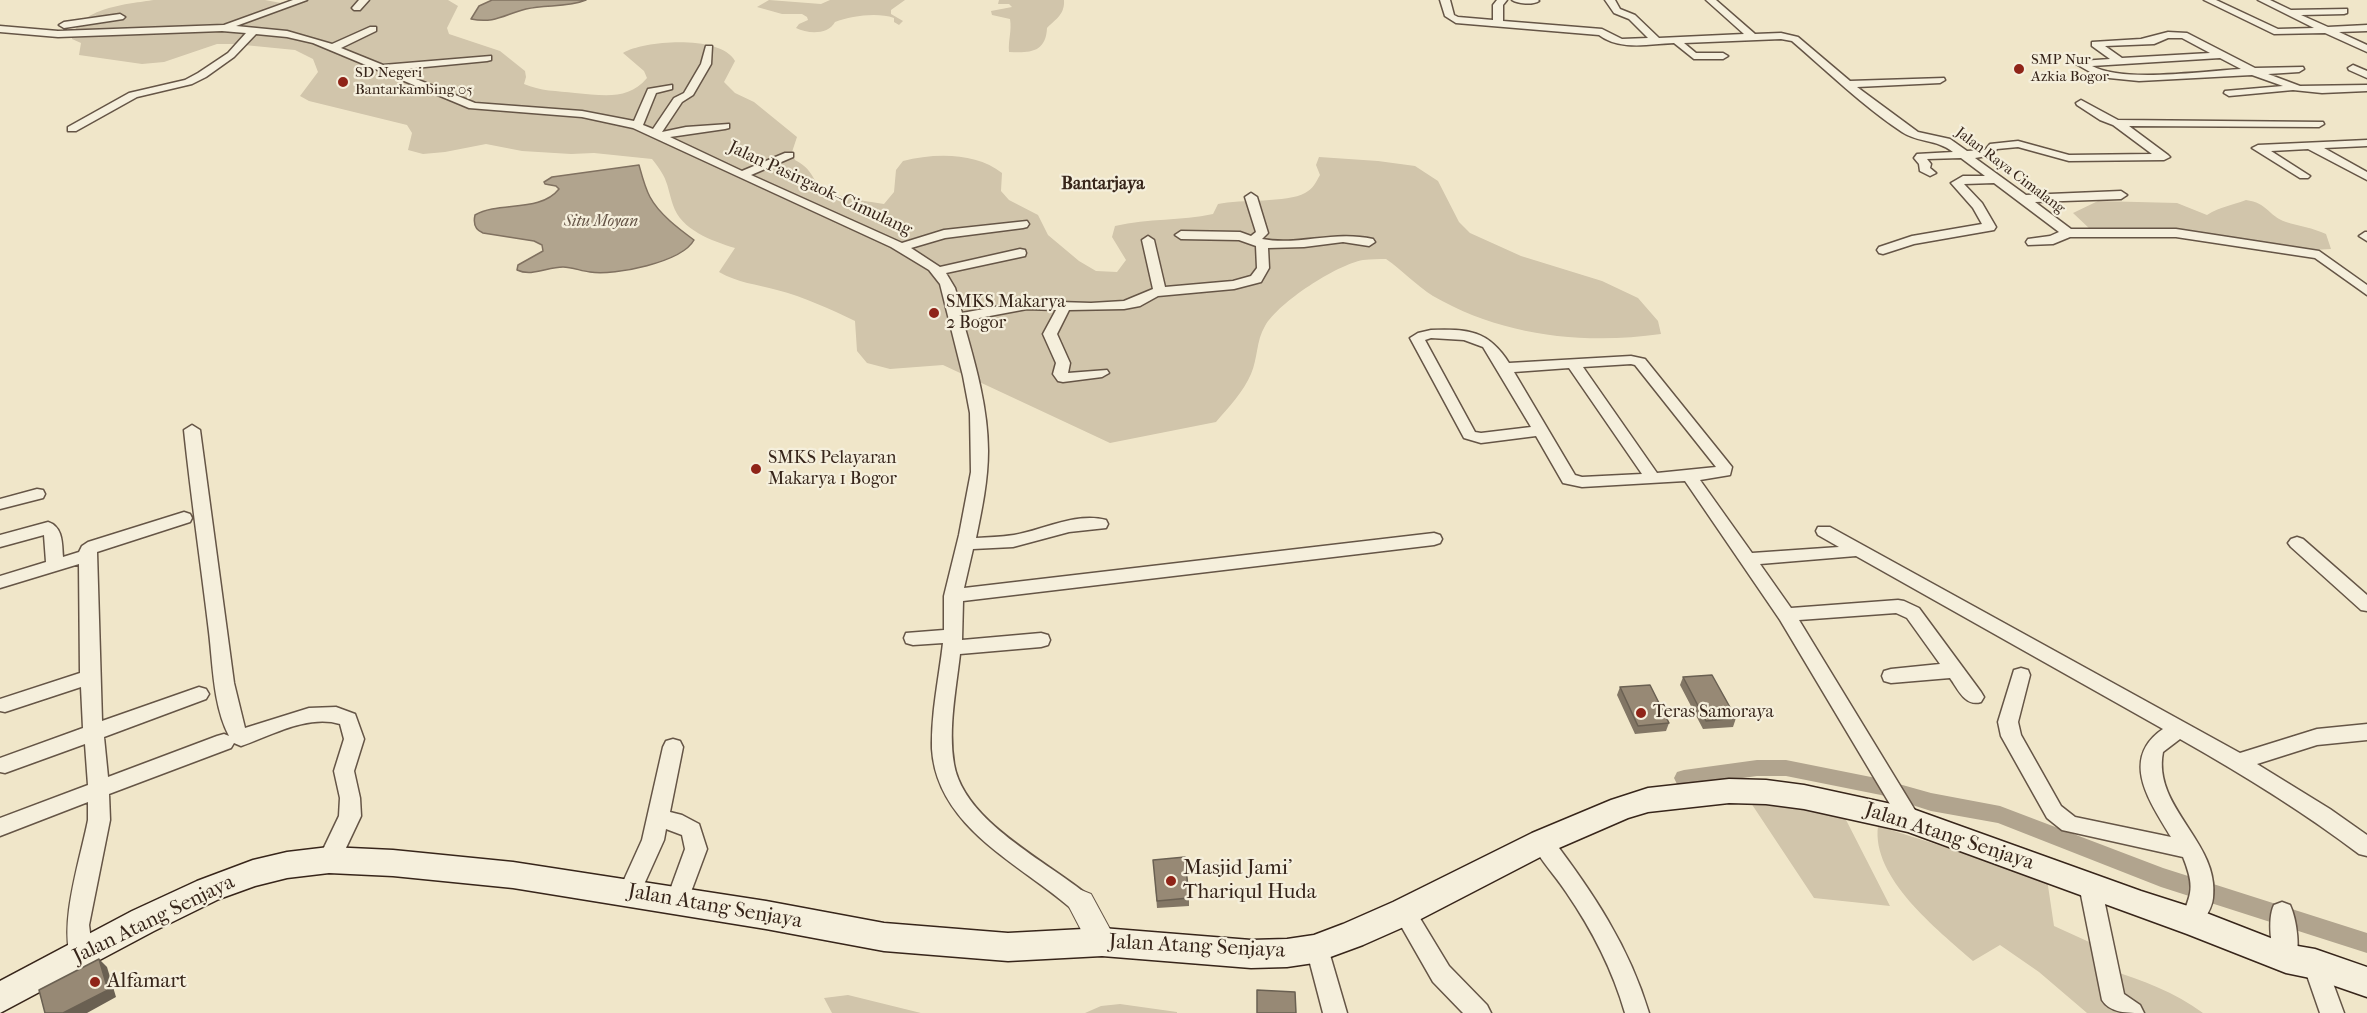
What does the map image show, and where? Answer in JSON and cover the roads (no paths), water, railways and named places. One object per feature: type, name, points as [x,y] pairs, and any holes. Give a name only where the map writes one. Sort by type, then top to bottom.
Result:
[{"type":"main road","name":"Jalan Atang Senjaya","points":[[0,998],[79,941],[143,921],[208,890],[253,873],[334,851],[393,863],[502,874],[629,893],[884,937],[1008,947],[1091,923],[1251,954],[1287,953],[1317,948],[1404,912],[1542,842],[1630,805],[1648,800],[1711,792],[1766,792],[1904,810],[2090,885],[2198,900],[2292,942],[2367,982]]},
{"type":"street","points":[[222,28],[302,0]]},
{"type":"street","name":"Jalan Raya Cimalang","points":[[1445,0],[1453,19],[1602,32],[1611,39],[1622,42],[1784,36],[1799,40],[1909,132],[1944,139],[2068,233],[2176,233],[2319,255],[2367,291]]},
{"type":"street","points":[[1498,23],[1498,4],[1502,0]]},
{"type":"street","points":[[1517,0],[1534,1]]},
{"type":"street","points":[[1610,0],[1617,11],[1632,17],[1658,42]]},
{"type":"street","points":[[1712,0],[1754,38]]},
{"type":"street","points":[[2210,1],[2232,0]]},
{"type":"street","points":[[2263,0],[2365,47]]},
{"type":"street","points":[[2327,0],[2361,17]]},
{"type":"street","points":[[2210,1],[2277,32],[2367,28]]},
{"type":"street","points":[[2240,15],[2344,11]]},
{"type":"street","points":[[19,32],[120,17]]},
{"type":"street","name":"Jalan Pasirgaok–Cimulang","points":[[0,29],[19,32],[80,34],[222,28],[254,30],[303,38],[473,106],[582,114],[637,126],[901,247],[937,271],[944,279],[952,298],[973,378],[980,435],[979,471],[966,544],[957,570],[953,596],[952,642],[943,745],[948,780],[970,816],[986,833],[1063,887],[1091,923]]},
{"type":"street","points":[[332,48],[373,29]]},
{"type":"street","points":[[72,129],[134,95],[147,90],[178,85],[202,75],[231,55],[254,30]]},
{"type":"street","points":[[2118,60],[2095,44],[2191,39],[2254,72],[2299,89]]},
{"type":"street","points":[[1677,41],[1694,56],[1723,56]]},
{"type":"street","points":[[658,135],[678,100],[688,95],[706,64],[709,48]]},
{"type":"street","points":[[2221,55],[2080,64],[2095,73],[2132,77],[2299,69]]},
{"type":"street","points":[[381,68],[487,58]]},
{"type":"street","points":[[2353,68],[2367,75]]},
{"type":"street","points":[[1849,84],[1940,80]]},
{"type":"street","points":[[637,126],[652,91],[668,87]]},
{"type":"street","points":[[2229,93],[2367,88]]},
{"type":"street","points":[[1930,173],[1924,170],[1925,164],[1921,156],[1987,154],[1994,146],[2014,143],[2069,158],[2164,157],[2117,123],[2104,118],[2081,103]]},
{"type":"street","points":[[2117,123],[2319,124]]},
{"type":"street","points":[[658,135],[724,126]]},
{"type":"street","points":[[2304,177],[2258,148],[2365,144]]},
{"type":"street","points":[[2310,146],[2367,177]]},
{"type":"street","points":[[741,175],[789,155]]},
{"type":"street","points":[[1883,250],[1912,240],[1938,237],[1949,232],[1990,227],[1978,206],[1957,183],[1963,180],[1995,179]]},
{"type":"street","points":[[2024,199],[2121,195]]},
{"type":"street","points":[[956,318],[1027,305],[1091,307],[1124,305],[1135,303],[1160,292],[1234,285],[1256,279],[1263,268],[1259,241],[1262,233],[1251,197]]},
{"type":"street","points":[[901,247],[944,234],[1023,224]]},
{"type":"street","points":[[2032,242],[2053,240],[2068,233]]},
{"type":"street","points":[[1181,235],[1240,236],[1259,241],[1304,243],[1343,238],[1369,242]]},
{"type":"street","points":[[1148,240],[1160,292]]},
{"type":"street","points":[[937,271],[1020,253]]},
{"type":"street","points":[[1065,305],[1050,334],[1063,363],[1060,374],[1063,378],[1071,378],[1102,373]]},
{"type":"street","points":[[1503,368],[1634,360],[1643,364],[1725,469],[1722,473],[1689,476],[1582,482],[1572,480],[1488,344],[1480,339],[1434,334],[1423,334],[1417,338],[1469,435],[1481,438],[1541,431]]},
{"type":"street","points":[[1573,363],[1653,478]]},
{"type":"street","points":[[192,430],[210,580],[230,711],[237,734],[241,738],[318,713],[337,713],[348,718],[354,739],[344,771],[350,798],[350,816],[334,851]]},
{"type":"street","points":[[1689,476],[1786,615],[1904,810]]},
{"type":"street","points":[[0,504],[37,494]]},
{"type":"street","points":[[79,941],[99,820],[99,790],[90,677],[89,548],[184,518]]},
{"type":"street","points":[[966,544],[1013,541],[1069,526],[1100,524]]},
{"type":"street","points":[[0,541],[48,528],[52,530],[54,565]]},
{"type":"street","points":[[1824,531],[2238,762],[2323,815],[2367,847]]},
{"type":"street","points":[[953,596],[1434,539]]},
{"type":"street","points":[[2297,543],[2367,605]]},
{"type":"street","points":[[1748,559],[1850,552]]},
{"type":"street","points":[[0,582],[88,555]]},
{"type":"street","points":[[1786,615],[1902,606],[1913,613],[1974,697]]},
{"type":"street","points":[[913,638],[952,642],[1041,640]]},
{"type":"street","points":[[1892,676],[1954,670]]},
{"type":"street","points":[[2021,675],[2008,722],[2012,736],[2054,812],[2069,824],[2191,850]]},
{"type":"street","points":[[5,705],[90,677]]},
{"type":"street","points":[[5,765],[199,694]]},
{"type":"street","points":[[2238,762],[2314,736],[2340,732],[2367,732]]},
{"type":"street","points":[[2173,733],[2153,750],[2150,764],[2153,784],[2162,804],[2191,850],[2198,900]]},
{"type":"street","points":[[0,827],[224,742]]},
{"type":"street","points":[[629,893],[653,840],[674,747]]},
{"type":"street","points":[[657,820],[675,821],[691,830],[696,849],[676,901]]},
{"type":"street","points":[[1542,842],[1606,937],[1618,959],[1637,1013]]},
{"type":"street","points":[[2090,885],[2114,1000],[2132,1013]]},
{"type":"street","points":[[1404,912],[1441,974],[1479,1013]]},
{"type":"street","points":[[2292,942],[2332,1013]]},
{"type":"street","points":[[1317,948],[1335,1013]]},
{"type":"water","points":[[492,0],[586,0],[526,9],[487,20],[471,19],[479,6]]},
{"type":"water","name":"Situ Moyan","points":[[639,165],[654,203],[670,221],[694,240],[687,248],[662,261],[615,272],[601,273],[557,267],[523,272],[517,270],[518,265],[543,251],[542,245],[534,241],[483,233],[475,226],[475,215],[485,211],[530,204],[551,196],[559,189],[544,182],[552,177]]},
{"type":"waterway","points":[[1684,778],[1757,768],[1786,768],[1881,787],[1931,802],[2000,815],[2161,877],[2367,943]]},
{"type":"place","name":"SMP Nur Azkia Bogor","points":[[2019,69]]},
{"type":"place","name":"SD Negeri Bantarkambing 05","points":[[343,82]]},
{"type":"place","name":"SMKS Makarya 2 Bogor","points":[[934,313]]},
{"type":"place","name":"SMKS Pelayaran Makarya 1 Bogor","points":[[756,469]]},
{"type":"place","name":"Teras Samoraya","points":[[1641,713]]},
{"type":"place","name":"Masjid Jami' Thariqul Huda","points":[[1171,881]]},
{"type":"place","name":"Alfamart","points":[[95,982]]},
{"type":"district","name":"Bantarjaya","points":[[1103,185]]}]
